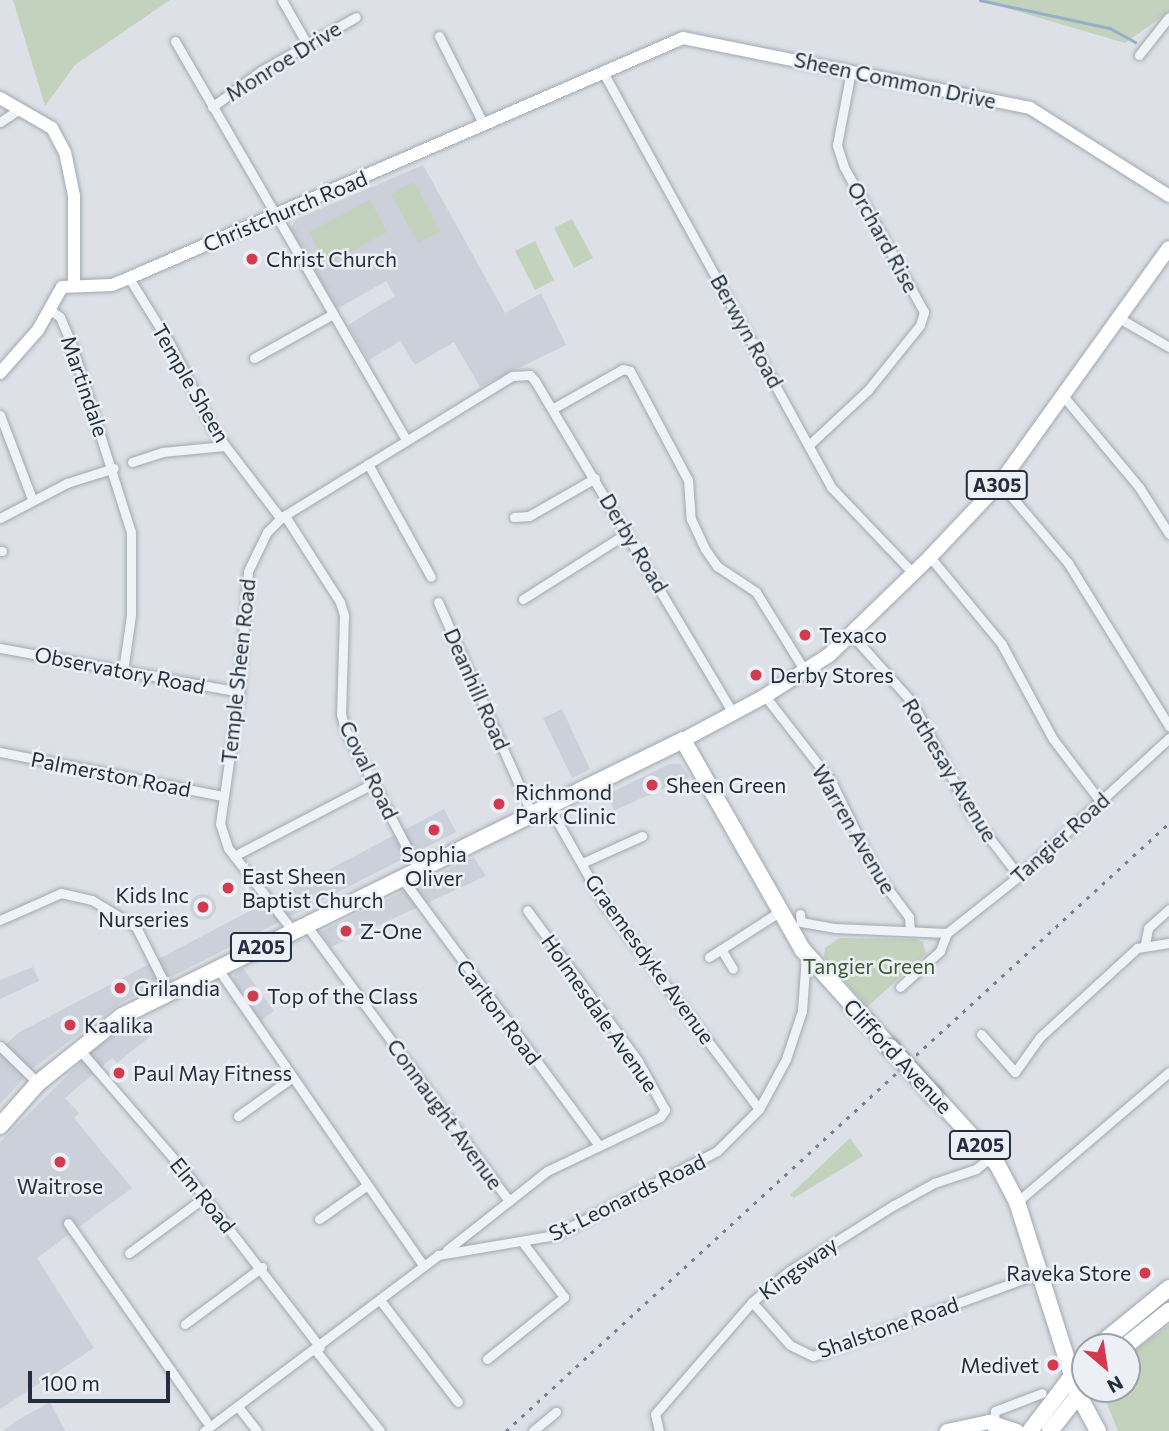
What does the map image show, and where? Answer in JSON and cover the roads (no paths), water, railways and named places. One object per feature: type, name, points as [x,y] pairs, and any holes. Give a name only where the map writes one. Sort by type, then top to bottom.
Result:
[{"type":"highway","name":"A205","points":[[0,1126],[38,1083],[122,1016],[683,740]]},
{"type":"highway","name":"Clifford Avenue","points":[[683,740],[779,912],[830,981]]},
{"type":"highway","name":"Clifford Avenue","points":[[798,938],[806,955],[991,1157],[1017,1202],[1071,1350]]},
{"type":"highway","points":[[1115,1333],[1168,1291]]},
{"type":"highway","points":[[1141,1333],[1169,1311]]},
{"type":"highway","points":[[1030,1431],[1071,1389]]},
{"type":"highway","points":[[1051,1431],[1071,1397]]},
{"type":"highway","name":"A205","points":[[1090,1403],[1098,1431]]},
{"type":"highway","name":"A205","points":[[1094,1403],[1107,1431]]},
{"type":"main road","name":"A305","points":[[683,740],[805,671],[852,635],[930,557],[1000,483],[1169,248]]},
{"type":"main road","points":[[947,1431],[989,1428],[1017,1431]]},
{"type":"street","points":[[282,0],[307,44]]},
{"type":"street","name":"Monroe Drive","points":[[212,107],[307,44],[355,17]]},
{"type":"street","points":[[1139,55],[1169,17]]},
{"type":"street","points":[[439,36],[483,123]]},
{"type":"street","name":"Sheen Common Drive","points":[[603,72],[683,38],[1030,108],[1169,196]]},
{"type":"street","points":[[174,41],[406,439]]},
{"type":"street","name":"Orchard Rise","points":[[810,444],[868,390],[920,324],[924,312],[844,167],[837,145],[850,71]]},
{"type":"street","name":"Christchurch Road","points":[[74,283],[112,285],[603,72]]},
{"type":"street","name":"Berwyn Road","points":[[603,72],[810,444],[831,487],[913,573]]},
{"type":"street","points":[[0,98],[52,128],[65,152],[74,196],[74,283],[62,287],[50,310],[0,373]]},
{"type":"street","points":[[0,122],[19,110]]},
{"type":"street","name":"Temple Sheen","points":[[129,278],[225,446],[282,517]]},
{"type":"street","name":"Martindale","points":[[50,310],[60,317],[70,340],[114,468],[131,533],[134,566],[123,671]]},
{"type":"street","points":[[254,358],[333,314]]},
{"type":"street","points":[[1119,318],[1169,347]]},
{"type":"street","points":[[552,409],[623,369],[630,371],[688,480],[691,519],[705,549],[718,566],[756,592],[805,671]]},
{"type":"street","name":"Temple Sheen Road","points":[[300,928],[234,856],[222,834],[222,796],[239,692],[248,571],[267,532],[282,517],[480,394],[515,375],[530,375]]},
{"type":"street","name":"Derby Road","points":[[530,375],[733,713]]},
{"type":"street","points":[[1064,397],[1139,487],[1169,534]]},
{"type":"street","points":[[0,415],[32,499]]},
{"type":"street","points":[[132,462],[162,452],[225,446]]},
{"type":"street","points":[[368,464],[431,577]]},
{"type":"street","points":[[0,518],[32,499],[114,468]]},
{"type":"street","points":[[514,517],[529,516],[594,478]]},
{"type":"street","points":[[1000,483],[1068,563],[1169,726]]},
{"type":"street","name":"Coval Road","points":[[282,517],[344,615],[341,715],[418,869]]},
{"type":"street","points":[[523,599],[627,533]]},
{"type":"street","points":[[930,557],[1001,643],[1053,739],[1100,802]]},
{"type":"street","name":"Deanhill Road","points":[[438,602],[532,814]]},
{"type":"street","name":"Rothesay Avenue","points":[[852,635],[912,702],[971,814],[1019,876]]},
{"type":"street","name":"Observatory Road","points":[[0,648],[239,692]]},
{"type":"street","name":"Warren Avenue","points":[[765,696],[831,781],[876,873],[909,917],[910,930]]},
{"type":"street","name":"Tangier Road","points":[[900,987],[940,951],[947,933],[1019,876],[1169,738]]},
{"type":"street","name":"Palmerston Road","points":[[0,752],[222,796]]},
{"type":"street","points":[[234,856],[374,783]]},
{"type":"street","name":"Graemesdyke Avenue","points":[[548,805],[603,902],[759,1109]]},
{"type":"street","points":[[582,863],[642,836]]},
{"type":"street","name":"Carlton Road","points":[[401,877],[599,1146]]},
{"type":"street","points":[[0,920],[61,893],[92,900],[136,927],[169,992]]},
{"type":"street","points":[[981,1034],[1014,1072],[1040,1037],[1144,944],[1148,928],[1169,909]]},
{"type":"street","name":"Holmesdale Avenue","points":[[527,910],[638,1061],[641,1072],[663,1102],[665,1110],[660,1117],[599,1146]]},
{"type":"street","points":[[709,957],[779,912]]},
{"type":"street","points":[[800,914],[801,922],[835,928],[947,933]]},
{"type":"street","name":"Connaught Avenue","points":[[300,928],[509,1201]]},
{"type":"street","points":[[1144,944],[1169,943]]},
{"type":"street","points":[[721,949],[733,969]]},
{"type":"street","name":"St. Leonards Road","points":[[205,1426],[239,1408],[447,1251],[523,1243],[580,1225],[718,1151],[759,1109],[786,1059],[805,989],[806,955]]},
{"type":"street","points":[[218,969],[290,1079],[424,1266]]},
{"type":"street","points":[[2,1046],[38,1083]]},
{"type":"street","name":"Elm Road","points":[[79,1049],[262,1267],[318,1349],[380,1431]]},
{"type":"street","points":[[1017,1202],[1169,1072]]},
{"type":"street","points":[[238,1116],[290,1079]]},
{"type":"street","points":[[447,1251],[547,1171],[599,1146]]},
{"type":"street","name":"Kingsway","points":[[659,1431],[655,1414],[752,1302],[789,1271],[934,1182],[976,1169],[991,1157]]},
{"type":"street","points":[[319,1219],[366,1186]]},
{"type":"street","points":[[129,1253],[205,1197]]},
{"type":"street","points":[[68,1223],[205,1426]]},
{"type":"street","points":[[487,1359],[564,1297],[523,1243]]},
{"type":"street","points":[[185,1324],[262,1267]]},
{"type":"street","name":"Shalstone Road","points":[[752,1302],[790,1345],[813,1356],[1042,1272]]},
{"type":"street","points":[[380,1300],[458,1402]]},
{"type":"street","points":[[989,1428],[995,1411],[1042,1393]]},
{"type":"street","points":[[239,1408],[257,1431]]},
{"type":"street","points":[[533,1431],[556,1412]]},
{"type":"waterway","points":[[980,0],[1110,28],[1135,42]]},
{"type":"railway","points":[[506,1431],[1169,823]]},
{"type":"place","name":"Christ Church","points":[[252,259]]},
{"type":"place","name":"Texaco","points":[[805,635]]},
{"type":"place","name":"Derby Stores","points":[[756,675]]},
{"type":"place","name":"Sheen Green","points":[[652,785]]},
{"type":"place","name":"Richmond Park Clinic","points":[[499,804]]},
{"type":"place","name":"Sophia Oliver","points":[[434,830]]},
{"type":"place","name":"East Sheen Baptist Church","points":[[228,888]]},
{"type":"place","name":"Kids Inc Nurseries","points":[[203,907]]},
{"type":"place","name":"Z-One","points":[[346,931]]},
{"type":"place","name":"Grilandia","points":[[120,988]]},
{"type":"place","name":"Top of the Class","points":[[253,996]]},
{"type":"place","name":"Kaalika","points":[[70,1025]]},
{"type":"place","name":"Paul May Fitness","points":[[119,1073]]},
{"type":"place","name":"Waitrose","points":[[60,1162]]},
{"type":"place","name":"Raveka Store","points":[[1145,1273]]},
{"type":"place","name":"Medivet","points":[[1053,1365]]},
{"type":"park label","name":"Tangier Green","points":[[869,966]]}]
